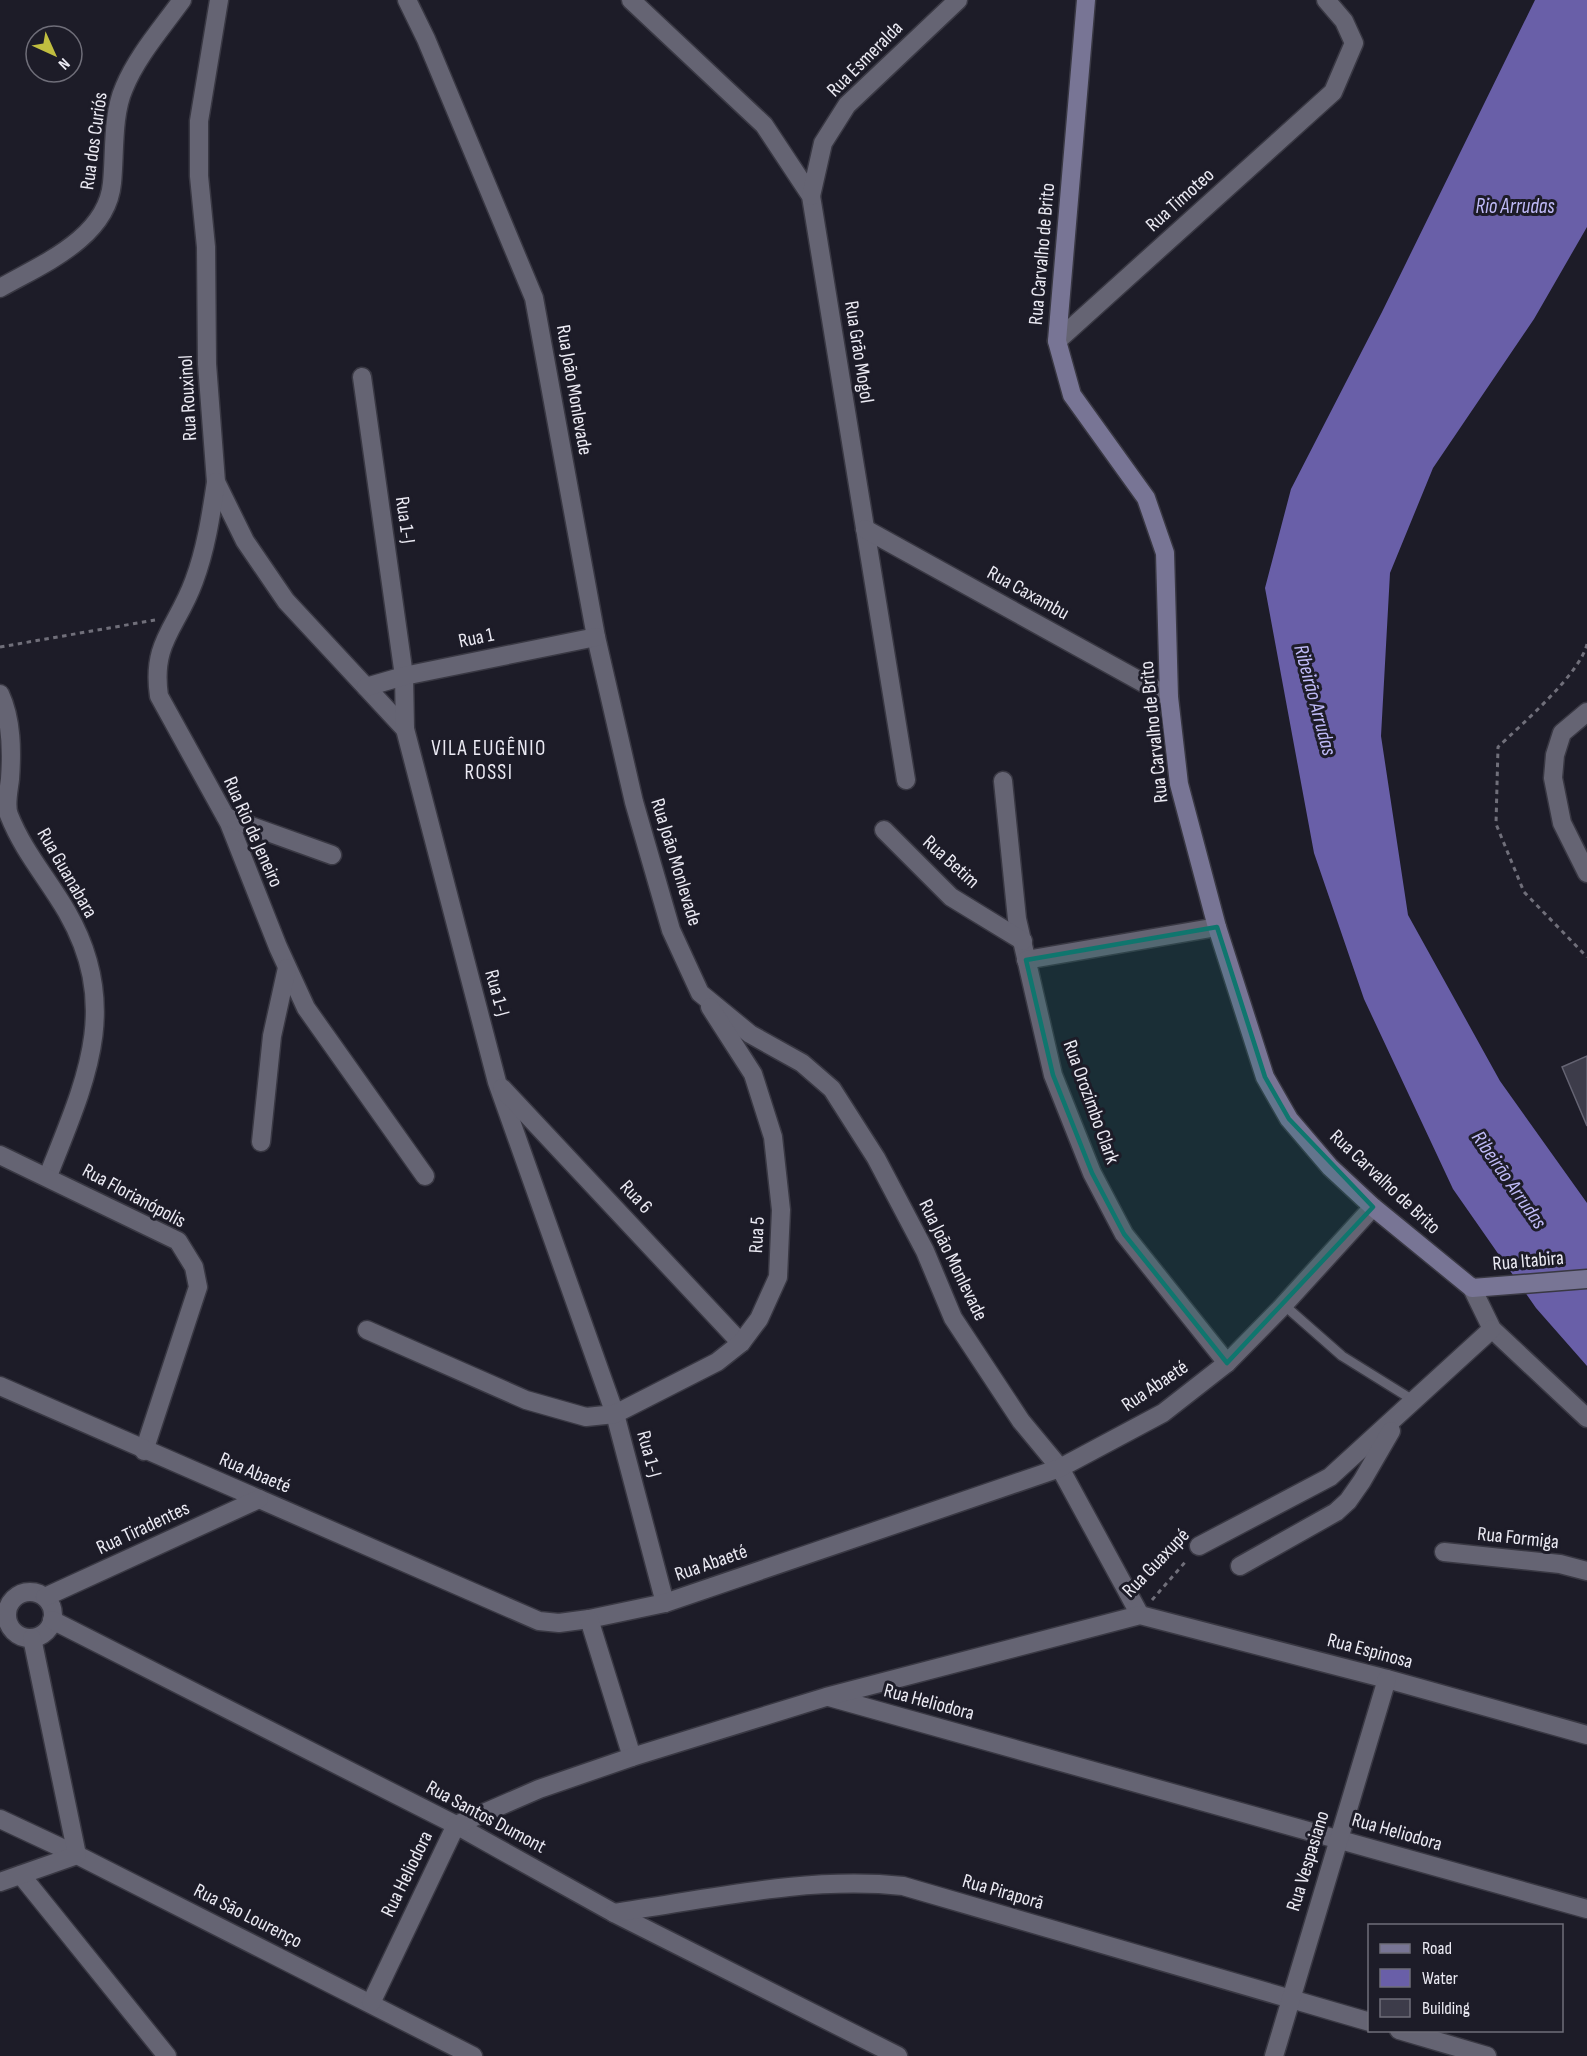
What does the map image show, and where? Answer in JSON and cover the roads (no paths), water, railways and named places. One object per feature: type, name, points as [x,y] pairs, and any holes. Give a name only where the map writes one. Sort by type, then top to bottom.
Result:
[{"type":"street","name":"Rua dos Curiós","points":[[0,288],[48,261],[84,236],[106,211],[112,184],[112,156],[122,90],[143,54],[182,0]]},
{"type":"street","name":"Rua Rouxinol","points":[[219,0],[199,121],[199,176],[206,248],[207,364],[216,482],[245,541],[286,601],[405,729]]},
{"type":"street","name":"Rua João Monlevade","points":[[407,0],[426,39],[534,298],[596,637],[634,802],[668,919],[700,993],[750,1034],[802,1062],[832,1089],[876,1158],[925,1251],[953,1318],[1021,1421],[1060,1468],[1140,1615]]},
{"type":"street","name":"Rua Grão Mogol","points":[[631,0],[764,125],[811,195],[906,780]]},
{"type":"street","name":"Rua Esmeralda","points":[[811,195],[823,142],[847,105],[958,0]]},
{"type":"street","name":"Rua Carvalho de Brito","points":[[1086,0],[1057,341],[1072,395],[1146,498],[1165,553],[1169,697],[1179,784],[1217,927],[1265,1077],[1289,1119],[1330,1167],[1372,1207],[1472,1288],[1492,1329],[1587,1418]]},
{"type":"street","name":"Rua Timoteo","points":[[1057,341],[1333,92],[1354,43],[1344,21],[1326,0]]},
{"type":"street","name":"Rua 1-J","points":[[362,376],[404,676],[405,729],[497,1082],[615,1414],[665,1603]]},
{"type":"street","name":"Rua Rio de Jeneiro","points":[[216,482],[208,532],[195,581],[159,650],[156,673],[159,696],[225,817],[287,968],[306,1008],[425,1176]]},
{"type":"street","name":"Rua Caxambu","points":[[865,529],[1169,697]]},
{"type":"street","name":"Rua 1","points":[[366,687],[404,676],[596,637]]},
{"type":"street","name":"Rua Guanabara","points":[[0,694],[5,705],[11,748],[4,817],[29,858],[67,911],[82,944],[97,1004],[96,1030],[79,1098],[48,1176]]},
{"type":"street","points":[[1587,711],[1562,733],[1555,755],[1553,778],[1562,823],[1587,873]]},
{"type":"street","name":"Rua Orozimbo Clark","points":[[1003,781],[1017,919],[1053,1075],[1092,1173],[1124,1234],[1227,1363]]},
{"type":"street","points":[[225,817],[332,855]]},
{"type":"street","name":"Rua Betim","points":[[884,830],[951,897],[1023,941]]},
{"type":"street","points":[[1026,960],[1217,927]]},
{"type":"street","points":[[261,1142],[272,1036],[287,968]]},
{"type":"street","name":"Rua 5","points":[[615,1414],[717,1362],[741,1343],[759,1319],[778,1277],[781,1210],[773,1137],[753,1074],[700,993]]},
{"type":"street","name":"Rua 6","points":[[497,1082],[741,1343]]},
{"type":"street","name":"Rua Florianópolis","points":[[0,1155],[48,1176],[178,1241],[194,1267],[198,1287],[144,1451]]},
{"type":"street","name":"Rua Abaeté","points":[[0,1386],[144,1451],[539,1621],[559,1623],[665,1603],[1060,1468],[1163,1413],[1227,1363],[1284,1305],[1372,1207]]},
{"type":"street","name":"Rua Itabira","points":[[1472,1288],[1587,1279]]},
{"type":"street","name":"Rua Guaxupé","points":[[1199,1546],[1330,1477],[1399,1418],[1492,1329]]},
{"type":"street","points":[[367,1330],[526,1400],[586,1417],[615,1414]]},
{"type":"street","points":[[1240,1566],[1335,1512],[1348,1501],[1399,1418]]},
{"type":"street","name":"Rua Tiradentes","points":[[45,1597],[259,1499]]},
{"type":"street","name":"Rua Formiga","points":[[1444,1552],[1560,1564],[1587,1571]]},
{"type":"street","points":[[24,1593],[39,1594],[45,1597],[52,1608],[52,1620],[45,1632],[32,1638],[18,1634],[9,1622],[6,1598],[24,1593]]},
{"type":"street","name":"Rua Guaxupé","points":[[826,1697],[1140,1615]]},
{"type":"street","name":"Rua Espinosa","points":[[1140,1615],[1387,1678],[1587,1736]]},
{"type":"street","points":[[589,1619],[632,1757]]},
{"type":"street","name":"Rua Santos Dumont","points":[[52,1620],[456,1825],[614,1913],[898,2056]]},
{"type":"street","points":[[0,1882],[77,1855],[32,1638]]},
{"type":"street","name":"Rua Vespasiano","points":[[1274,2056],[1387,1678]]},
{"type":"street","name":"Rua Heliodora","points":[[371,2003],[456,1825],[539,1789],[632,1757],[826,1697],[1338,1838],[1587,1910]]},
{"type":"street","name":"Rua São Lourenço","points":[[0,1819],[77,1855],[473,2056]]},
{"type":"street","points":[[21,1875],[167,2056]]},
{"type":"street","name":"Rua Piraporã","points":[[614,1913],[817,1883],[863,1882],[903,1886],[1368,2021]]},
{"type":"street","points":[[1403,2032],[1487,2056]]},
{"type":"lane","points":[[1284,1305],[1342,1356],[1416,1402]]},
{"type":"water","name":"Rio Arrudas","points":[[1535,0],[1587,0],[1587,227],[1534,319],[1433,468],[1390,573],[1381,736],[1408,915],[1500,1081],[1587,1203],[1587,1366],[1536,1308],[1453,1189],[1364,999],[1314,853],[1265,588],[1291,489],[1382,312]]},
{"type":"district","name":"VILA EUGÊNIO ROSSI","points":[[489,760]]},
{"type":"water label","name":"Ribeirão Arrudas","points":[[1315,700]]},
{"type":"water label","name":"Ribeirão Arrudas","points":[[1509,1180]]}]
